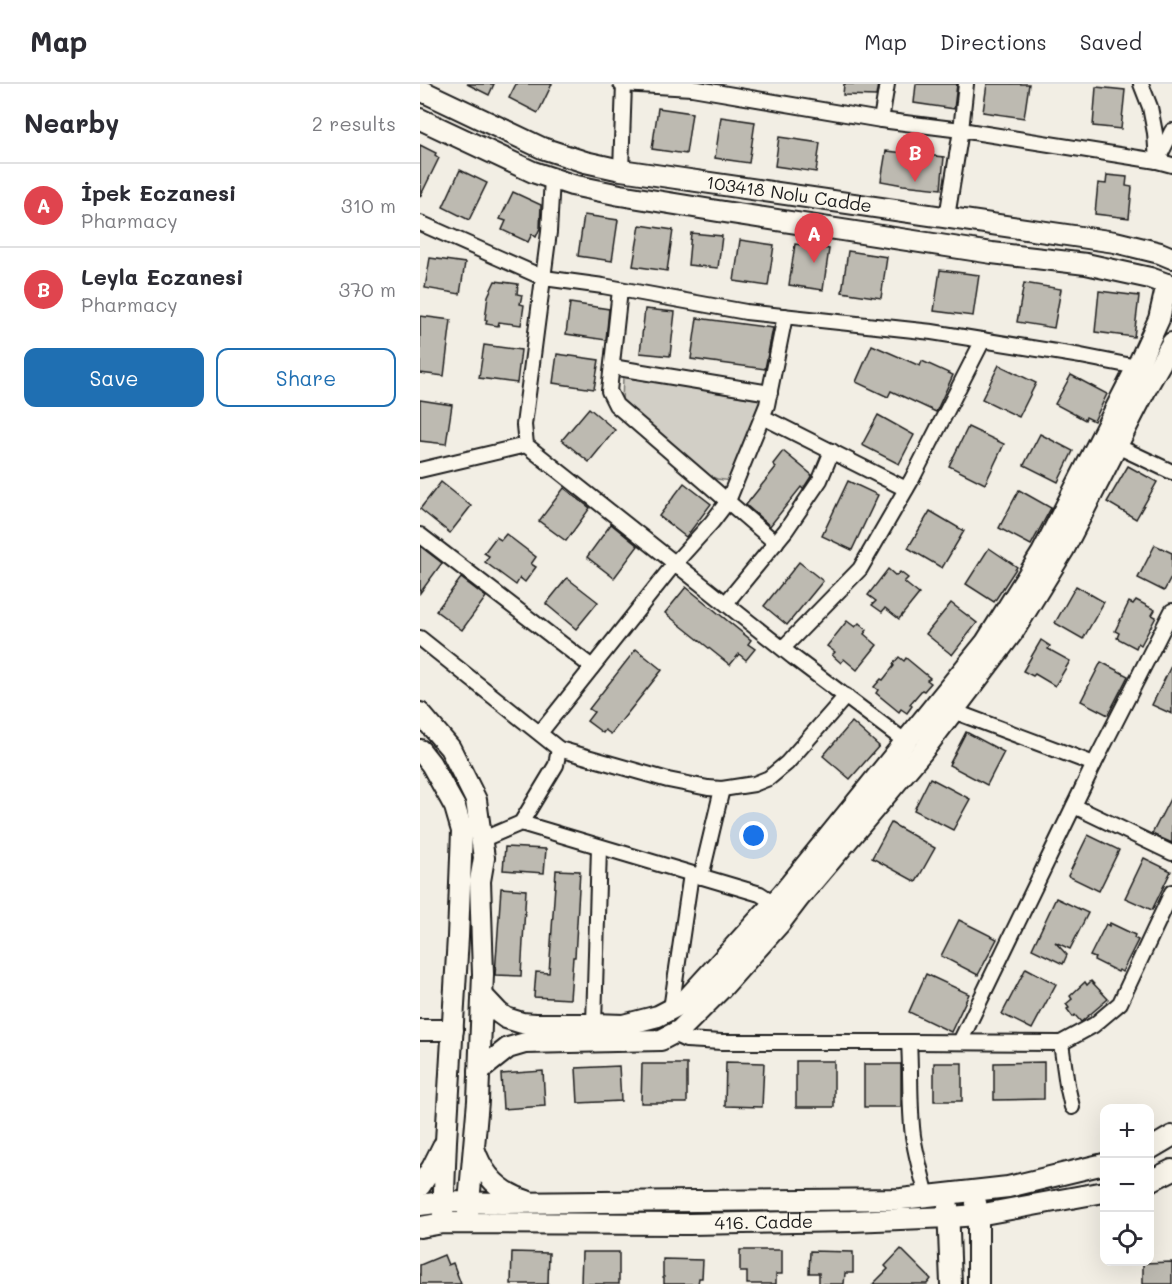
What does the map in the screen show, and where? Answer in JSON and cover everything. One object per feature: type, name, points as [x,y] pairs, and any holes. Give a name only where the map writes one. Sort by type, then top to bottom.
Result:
[{"type":"main road","name":"103418 Nolu Cadde","points":[[420,90],[542,148],[585,162],[621,170],[1115,242],[1172,258]]},
{"type":"main road","points":[[420,119],[533,172],[572,185],[718,211],[981,251],[1086,264],[1150,278],[1169,285],[1159,319],[1137,366],[1042,553],[986,642],[774,903],[683,1002],[658,1016],[623,1025],[535,1024],[506,1018],[483,996]]},
{"type":"main road","points":[[479,1071],[508,1048],[525,1043],[661,1040],[680,1030],[721,989],[780,923],[923,751],[1013,632],[1064,549],[1172,343]]},
{"type":"main road","points":[[420,713],[450,748],[476,800],[484,858],[480,881],[483,996],[478,1101],[468,1223]]},
{"type":"main road","points":[[424,763],[455,807],[462,831],[443,1223]]},
{"type":"main road","points":[[506,1018],[500,1032],[502,1041],[508,1048]]},
{"type":"main road","points":[[420,1030],[453,1030]]},
{"type":"main road","points":[[1154,1146],[1172,1136]]},
{"type":"main road","points":[[420,1186],[446,1141]]},
{"type":"main road","points":[[474,1147],[482,1167],[495,1184],[513,1196],[535,1203]]},
{"type":"main road","points":[[420,1205],[443,1202],[901,1199],[1008,1187],[1100,1165]]},
{"type":"main road","points":[[975,1191],[978,1215],[978,1284]]},
{"type":"main road","name":"416. Cadde","points":[[420,1227],[443,1223],[689,1224],[949,1217],[978,1215],[1100,1193]]},
{"type":"main road","points":[[947,1194],[951,1284]]},
{"type":"street","points":[[621,170],[623,84],[692,88],[1172,165]]},
{"type":"street","points":[[758,99],[760,84]]},
{"type":"street","points":[[881,120],[887,84]]},
{"type":"street","points":[[947,217],[966,84]]},
{"type":"street","points":[[1141,84],[1150,107],[1157,161]]},
{"type":"street","points":[[1157,161],[1172,130]]},
{"type":"street","points":[[552,178],[544,278],[524,425],[526,445],[906,742]]},
{"type":"street","points":[[420,223],[544,278],[746,312],[932,332],[1137,366]]},
{"type":"street","points":[[620,290],[609,391],[616,405],[776,543]]},
{"type":"street","points":[[540,733],[675,563],[728,501],[763,417],[770,393],[784,316]]},
{"type":"street","points":[[783,648],[860,569],[906,489],[983,340]]},
{"type":"street","points":[[612,367],[770,393]]},
{"type":"street","points":[[763,417],[906,489]]},
{"type":"street","points":[[420,470],[526,445]]},
{"type":"street","points":[[1117,446],[1172,472]]},
{"type":"street","points":[[726,603],[776,543],[820,480],[831,451]]},
{"type":"street","points":[[420,535],[592,667]]},
{"type":"street","points":[[960,1042],[1094,764],[1172,611]]},
{"type":"street","points":[[420,638],[559,749],[669,780],[708,788],[722,789],[754,784],[769,778],[787,763],[846,696]]},
{"type":"street","points":[[953,711],[1094,764]]},
{"type":"street","points":[[481,840],[521,823],[556,765],[559,749]]},
{"type":"street","points":[[671,1009],[696,875],[722,789]]},
{"type":"street","points":[[1074,806],[1172,854]]},
{"type":"street","points":[[521,823],[760,894],[774,903]]},
{"type":"street","points":[[594,1024],[599,847]]},
{"type":"street","points":[[673,1034],[686,1041],[722,1042],[1061,1043],[1094,1025],[1120,1003],[1172,892]]},
{"type":"street","points":[[909,1042],[913,1135],[927,1196]]},
{"type":"street","points":[[1061,1043],[1072,1107]]},
{"type":"shaded area","points":[[623,376],[761,400],[731,481],[705,474],[622,403]]},
{"type":"building","points":[[467,84],[494,84],[489,95]]},
{"type":"building","points":[[516,84],[552,84],[538,113],[509,98]]},
{"type":"building","points":[[844,84],[878,84],[876,96],[843,95]]},
{"type":"building","points":[[916,84],[957,84],[954,109],[914,103]]},
{"type":"building","points":[[987,84],[1029,84],[1024,118],[983,112]]},
{"type":"building","points":[[1096,87],[1125,90],[1121,129],[1093,126]]},
{"type":"building","points":[[658,108],[692,113],[686,154],[652,149]]},
{"type":"building","points":[[721,117],[755,122],[749,163],[715,158]]},
{"type":"building","points":[[779,137],[820,143],[816,172],[775,166]]},
{"type":"building","points":[[420,145],[436,153],[435,155],[439,158],[420,197]]},
{"type":"building","points":[[886,151],[944,157],[941,189],[881,181]]},
{"type":"building","points":[[460,170],[487,183],[469,220],[443,207]]},
{"type":"building","points":[[1107,175],[1127,177],[1126,186],[1132,187],[1129,218],[1095,214],[1098,183],[1106,184]]},
{"type":"building","points":[[513,192],[541,205],[540,228],[536,237],[532,234],[528,242],[502,230],[506,221],[500,219]]},
{"type":"building","points":[[584,215],[618,220],[612,261],[578,256]]},
{"type":"building","points":[[640,225],[673,230],[667,271],[633,266]]},
{"type":"building","points":[[691,233],[722,236],[718,268],[688,265]]},
{"type":"building","points":[[740,240],[774,245],[768,286],[734,281]]},
{"type":"building","points":[[795,244],[829,249],[823,290],[789,285]]},
{"type":"building","points":[[848,251],[887,257],[881,298],[842,292]]},
{"type":"building","points":[[430,258],[465,263],[460,294],[425,288]]},
{"type":"building","points":[[940,270],[979,275],[973,316],[934,311]]},
{"type":"building","points":[[495,281],[518,284],[517,294],[522,295],[520,304],[524,305],[521,325],[499,322],[498,326],[486,324],[488,296]]},
{"type":"building","points":[[1024,283],[1061,289],[1054,328],[1017,322]]},
{"type":"building","points":[[1099,291],[1139,296],[1134,337],[1095,332]]},
{"type":"building","points":[[570,303],[609,309],[606,340],[566,334]]},
{"type":"building","points":[[645,309],[675,312],[670,356],[640,353]]},
{"type":"building","points":[[420,316],[451,320],[444,376],[420,373]]},
{"type":"building","points":[[697,318],[773,328],[765,369],[691,359]]},
{"type":"building","points":[[484,345],[521,350],[517,383],[479,378]]},
{"type":"building","points":[[872,345],[920,366],[922,361],[953,375],[936,412],[891,391],[888,397],[856,382]]},
{"type":"building","points":[[557,354],[599,360],[594,389],[553,383]]},
{"type":"building","points":[[999,365],[1036,383],[1019,417],[982,399]]},
{"type":"building","points":[[1071,375],[1107,394],[1094,421],[1086,417],[1085,420],[1055,404]]},
{"type":"building","points":[[420,400],[452,405],[446,444],[420,441]]},
{"type":"building","points":[[589,408],[615,430],[589,462],[562,440]]},
{"type":"building","points":[[878,415],[914,435],[899,464],[862,445]]},
{"type":"building","points":[[968,427],[1004,444],[985,484],[949,466]]},
{"type":"building","points":[[1040,434],[1073,451],[1058,482],[1024,465]]},
{"type":"building","points":[[783,451],[812,475],[803,489],[801,487],[770,526],[746,505],[776,467],[773,464]]},
{"type":"building","points":[[1128,466],[1157,482],[1136,519],[1107,502]]},
{"type":"building","points":[[848,481],[878,495],[852,550],[822,536]]},
{"type":"building","points":[[441,482],[471,506],[450,533],[420,509]]},
{"type":"building","points":[[684,483],[711,504],[686,537],[659,516]]},
{"type":"building","points":[[564,488],[590,508],[566,541],[539,521]]},
{"type":"building","points":[[1019,490],[1051,508],[1031,545],[999,528]]},
{"type":"building","points":[[930,511],[964,531],[942,568],[908,548]]},
{"type":"building","points":[[611,524],[638,546],[614,578],[587,557]]},
{"type":"building","points":[[506,534],[536,557],[531,564],[536,567],[525,582],[520,578],[516,585],[485,562],[489,556],[484,553],[496,537],[501,540]]},
{"type":"building","points":[[1155,545],[1172,553],[1172,576],[1164,591],[1138,578]]},
{"type":"building","points":[[420,546],[442,563],[420,593]]},
{"type":"building","points":[[989,548],[1017,567],[994,602],[966,584]]},
{"type":"building","points":[[799,562],[823,581],[787,625],[764,606]]},
{"type":"building","points":[[888,569],[896,576],[900,572],[908,578],[904,582],[919,594],[899,619],[885,608],[882,612],[872,605],[876,601],[868,595]]},
{"type":"building","points":[[461,578],[486,597],[462,630],[436,611]]},
{"type":"building","points":[[567,578],[598,602],[576,629],[546,604]]},
{"type":"building","points":[[1076,586],[1104,602],[1083,639],[1055,623]]},
{"type":"building","points":[[686,587],[751,640],[748,644],[755,649],[746,660],[739,654],[730,665],[665,613]]},
{"type":"building","points":[[1136,600],[1155,610],[1152,615],[1156,617],[1141,645],[1138,643],[1136,648],[1117,638],[1119,633],[1115,631],[1129,602],[1133,604]]},
{"type":"building","points":[[951,603],[977,623],[952,655],[926,634]]},
{"type":"building","points":[[847,621],[855,627],[859,623],[867,630],[864,634],[877,645],[857,670],[844,659],[841,663],[832,655],[835,652],[827,646]]},
{"type":"building","points":[[1041,640],[1050,646],[1048,649],[1070,661],[1055,686],[1035,674],[1033,676],[1023,671]]},
{"type":"building","points":[[636,649],[662,670],[611,734],[605,730],[603,733],[587,721],[594,712],[589,709]]},
{"type":"building","points":[[899,657],[904,661],[906,658],[930,678],[927,680],[931,683],[910,704],[912,706],[907,713],[901,709],[899,712],[876,693],[878,690],[874,687],[881,679],[883,680]]},
{"type":"building","points":[[1101,662],[1128,676],[1108,715],[1081,701]]},
{"type":"building","points":[[1172,664],[1172,714],[1152,705]]},
{"type":"building","points":[[852,722],[879,746],[850,779],[823,756]]},
{"type":"building","points":[[966,732],[1004,752],[987,785],[949,765]]},
{"type":"building","points":[[930,778],[970,799],[953,830],[914,810]]},
{"type":"building","points":[[1172,795],[1172,843],[1152,834]]},
{"type":"building","points":[[891,823],[935,848],[916,882],[872,858]]},
{"type":"building","points":[[1088,835],[1119,850],[1099,891],[1068,876]]},
{"type":"building","points":[[505,847],[546,849],[544,873],[503,870]]},
{"type":"building","points":[[1144,858],[1171,871],[1152,910],[1125,898]]},
{"type":"building","points":[[556,870],[580,871],[570,999],[534,997],[536,972],[549,973]]},
{"type":"building","points":[[501,888],[526,890],[521,976],[495,975]]},
{"type":"building","points":[[1056,898],[1088,913],[1070,949],[1055,942],[1067,955],[1063,964],[1032,949]]},
{"type":"building","points":[[959,920],[997,939],[978,975],[941,956]]},
{"type":"building","points":[[1110,923],[1135,935],[1134,938],[1138,940],[1122,972],[1090,956],[1106,924],[1109,926]]},
{"type":"building","points":[[1026,968],[1056,984],[1032,1029],[1002,1014]]},
{"type":"building","points":[[926,974],[969,994],[951,1032],[909,1012]]},
{"type":"building","points":[[1091,981],[1108,999],[1081,1022],[1075,1015],[1073,1017],[1066,1004],[1072,999],[1070,996],[1085,982],[1087,985]]},
{"type":"building","points":[[796,1061],[834,1061],[834,1107],[796,1107]]},
{"type":"building","points":[[726,1062],[764,1063],[762,1107],[725,1106]]},
{"type":"building","points":[[1044,1062],[1044,1099],[994,1100],[994,1063]]},
{"type":"building","points":[[934,1063],[962,1063],[962,1101],[934,1101]]},
{"type":"building","points":[[642,1064],[687,1064],[687,1103],[641,1103]]},
{"type":"building","points":[[864,1064],[901,1064],[901,1107],[864,1107]]},
{"type":"building","points":[[619,1066],[621,1101],[578,1103],[576,1068]]},
{"type":"building","points":[[543,1071],[545,1106],[503,1109],[501,1074]]},
{"type":"building","points":[[901,1249],[931,1279],[927,1284],[873,1284],[888,1269],[885,1266]]},
{"type":"building","points":[[740,1250],[782,1250],[782,1274],[776,1274],[776,1284],[747,1284],[747,1272],[740,1272]]},
{"type":"building","points":[[810,1251],[853,1252],[853,1273],[845,1273],[844,1284],[819,1284],[819,1273],[809,1273]]},
{"type":"building","points":[[512,1252],[549,1253],[548,1284],[511,1284]]},
{"type":"building","points":[[582,1252],[619,1252],[619,1284],[581,1284]]},
{"type":"building","points":[[444,1255],[448,1265],[453,1263],[461,1284],[420,1284],[420,1265]]},
{"type":"building","points":[[663,1259],[703,1260],[702,1278],[699,1278],[698,1284],[664,1284]]},
{"type":"building","points":[[1172,1262],[1172,1284],[1143,1284],[1143,1266],[1154,1266],[1154,1263]]},
{"type":"place","name":"Leyla Eczanesi","points":[[915,182]]},
{"type":"place","name":"İpek Eczanesi","points":[[814,263]]}]
